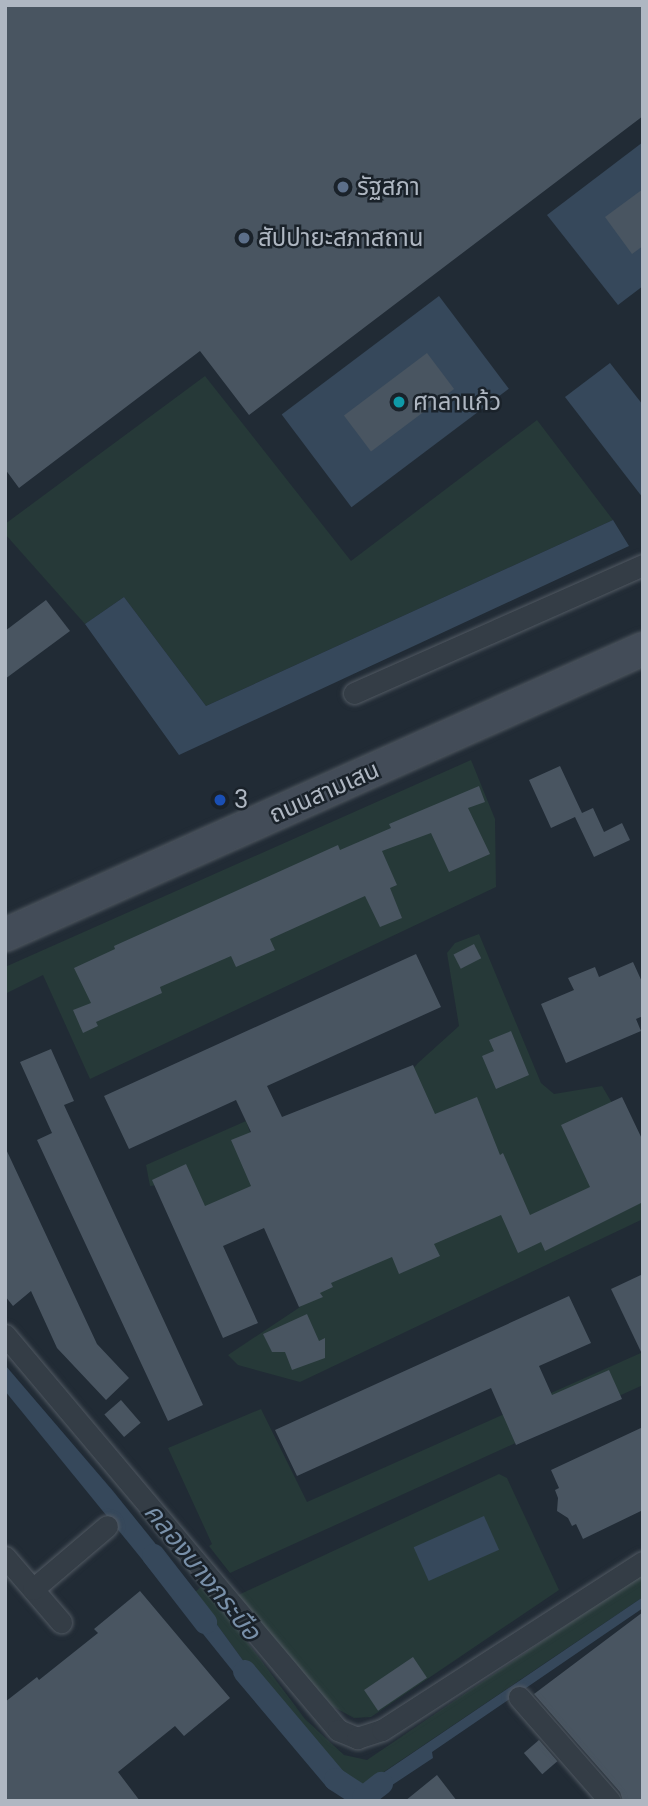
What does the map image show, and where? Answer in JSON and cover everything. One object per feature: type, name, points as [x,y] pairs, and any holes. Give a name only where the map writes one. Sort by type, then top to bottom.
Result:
[{"type":"main road","name":"ถนนสามเสน","points":[[5,935],[643,649]]},
{"type":"street","points":[[354,693],[643,565]]},
{"type":"street","points":[[5,1335],[338,1730],[357,1738],[382,1730],[643,1562]]},
{"type":"street","points":[[33,1589],[107,1526]]},
{"type":"street","points":[[7,1563],[61,1622]]},
{"type":"street","points":[[519,1697],[610,1801]]},
{"type":"green space","points":[[205,376],[351,561],[537,420],[613,520],[206,706],[124,597],[85,624],[5,534],[5,524]]},
{"type":"green space","points":[[471,760],[495,819],[496,887],[90,1079],[43,975],[5,994],[5,967]]},
{"type":"green space","points":[[479,934],[541,1083],[554,1094],[602,1086],[612,1103],[643,1193],[643,1219],[300,1382],[238,1365],[228,1355],[300,1307],[353,1213],[332,1162],[418,1063],[459,1026],[447,953],[455,943]]},
{"type":"green space","points":[[246,1121],[270,1188],[204,1221],[189,1181],[150,1186],[146,1165]]},
{"type":"green space","points":[[643,1352],[643,1385],[230,1573],[209,1546],[212,1544],[168,1448],[261,1409],[307,1502]]},
{"type":"green space","points":[[499,1474],[507,1478],[559,1590],[371,1717],[354,1718],[332,1706],[234,1597]]},
{"type":"green space","points":[[643,1573],[643,1597],[360,1788],[338,1778],[266,1692],[194,1593],[204,1584],[305,1719],[344,1755],[367,1760]]},
{"type":"water","points":[[643,142],[643,286],[618,305],[547,215]]},
{"type":"water","points":[[439,296],[509,389],[351,507],[282,415]]},
{"type":"water","points":[[610,363],[643,405],[643,498],[565,397]]},
{"type":"water","points":[[613,520],[629,546],[179,755],[85,624],[124,597],[206,706]]},
{"type":"water","points":[[5,1365],[179,1573],[163,1585],[5,1391]]},
{"type":"water","points":[[484,1516],[499,1550],[429,1581],[414,1547]]},
{"type":"water","points":[[194,1593],[266,1692],[256,1700],[179,1604]]},
{"type":"water","points":[[643,1597],[643,1608],[432,1752],[433,1758],[368,1801],[354,1801],[352,1794]]},
{"type":"building","name":"สัปปายะสภาสถาน","points":[[5,5],[643,5],[643,116],[249,415],[200,351],[19,488],[5,469]]},
{"type":"building","points":[[643,189],[643,246],[632,254],[605,217]]},
{"type":"building","name":"ศาลาแก้ว","points":[[427,353],[454,389],[371,452],[344,416]]},
{"type":"building","points":[[46,600],[70,631],[5,679],[5,631]]},
{"type":"building","points":[[560,766],[582,813],[593,808],[604,832],[622,823],[630,840],[594,857],[575,817],[551,828],[529,780]]},
{"type":"building","points":[[479,786],[485,802],[468,808],[490,854],[449,872],[431,833],[382,851],[397,885],[390,888],[402,918],[380,927],[365,896],[270,939],[275,950],[236,967],[231,956],[160,987],[162,993],[96,1022],[98,1026],[83,1033],[73,1010],[91,1003],[74,968],[115,949],[114,946],[338,845],[340,850],[391,828],[389,824]]},
{"type":"building","points":[[474,944],[481,958],[461,969],[454,954]]},
{"type":"building","points":[[416,954],[441,1007],[267,1086],[282,1117],[413,1065],[435,1114],[477,1097],[500,1155],[503,1153],[530,1215],[590,1187],[561,1125],[622,1097],[643,1141],[643,1202],[545,1251],[541,1242],[518,1253],[501,1215],[434,1244],[440,1256],[399,1274],[392,1257],[331,1283],[333,1287],[320,1293],[323,1297],[299,1307],[264,1228],[223,1246],[258,1323],[223,1338],[152,1180],[186,1164],[205,1206],[251,1186],[231,1140],[251,1132],[236,1100],[129,1149],[104,1096]]},
{"type":"building","points":[[633,962],[643,984],[643,1016],[636,1019],[641,1031],[566,1063],[541,1004],[574,990],[568,978],[595,967],[599,977]]},
{"type":"building","points":[[511,1031],[529,1075],[496,1089],[482,1056],[494,1051],[489,1040]]},
{"type":"building","points":[[51,1049],[74,1101],[64,1105],[203,1405],[168,1421],[37,1140],[52,1133],[20,1062]]},
{"type":"building","points":[[5,1147],[97,1344],[129,1378],[106,1400],[57,1348],[31,1291],[13,1306],[5,1296]]},
{"type":"building","points":[[643,1274],[643,1356],[611,1289]]},
{"type":"building","points":[[569,1296],[591,1343],[539,1366],[552,1395],[609,1370],[622,1399],[516,1445],[491,1388],[297,1476],[275,1430]]},
{"type":"building","points":[[307,1314],[319,1341],[325,1338],[325,1358],[292,1370],[285,1352],[272,1352],[263,1334]]},
{"type":"building","points":[[121,1400],[141,1423],[124,1437],[104,1414]]},
{"type":"building","points":[[643,1427],[643,1510],[583,1539],[576,1524],[572,1526],[568,1518],[557,1511],[558,1498],[555,1490],[559,1488],[551,1470]]},
{"type":"building","points":[[140,1591],[230,1698],[184,1736],[175,1726],[118,1772],[140,1801],[5,1801],[5,1702],[37,1677],[39,1680],[98,1633],[94,1629]]},
{"type":"building","points":[[643,1612],[643,1801],[623,1801],[620,1792],[534,1694]]},
{"type":"building","points":[[413,1657],[427,1678],[378,1711],[364,1690]]},
{"type":"building","points":[[539,1740],[557,1761],[542,1774],[524,1753]]},
{"type":"building","points":[[437,1775],[457,1801],[405,1801]]},
{"type":"waterway","name":"คลองบางกระบือ","points":[[153,1555],[205,1622]]},
{"type":"waterway","name":"คลองบางกระบือ","points":[[244,1671],[335,1779],[363,1797],[381,1783]]},
{"type":"place","name":"รัฐสภา","points":[[343,187]]},
{"type":"place","name":"สัปปายะสภาสถาน","points":[[244,238]]},
{"type":"place","name":"ศาลาแก้ว","points":[[399,402]]},
{"type":"place","name":"3","points":[[220,800]]}]
